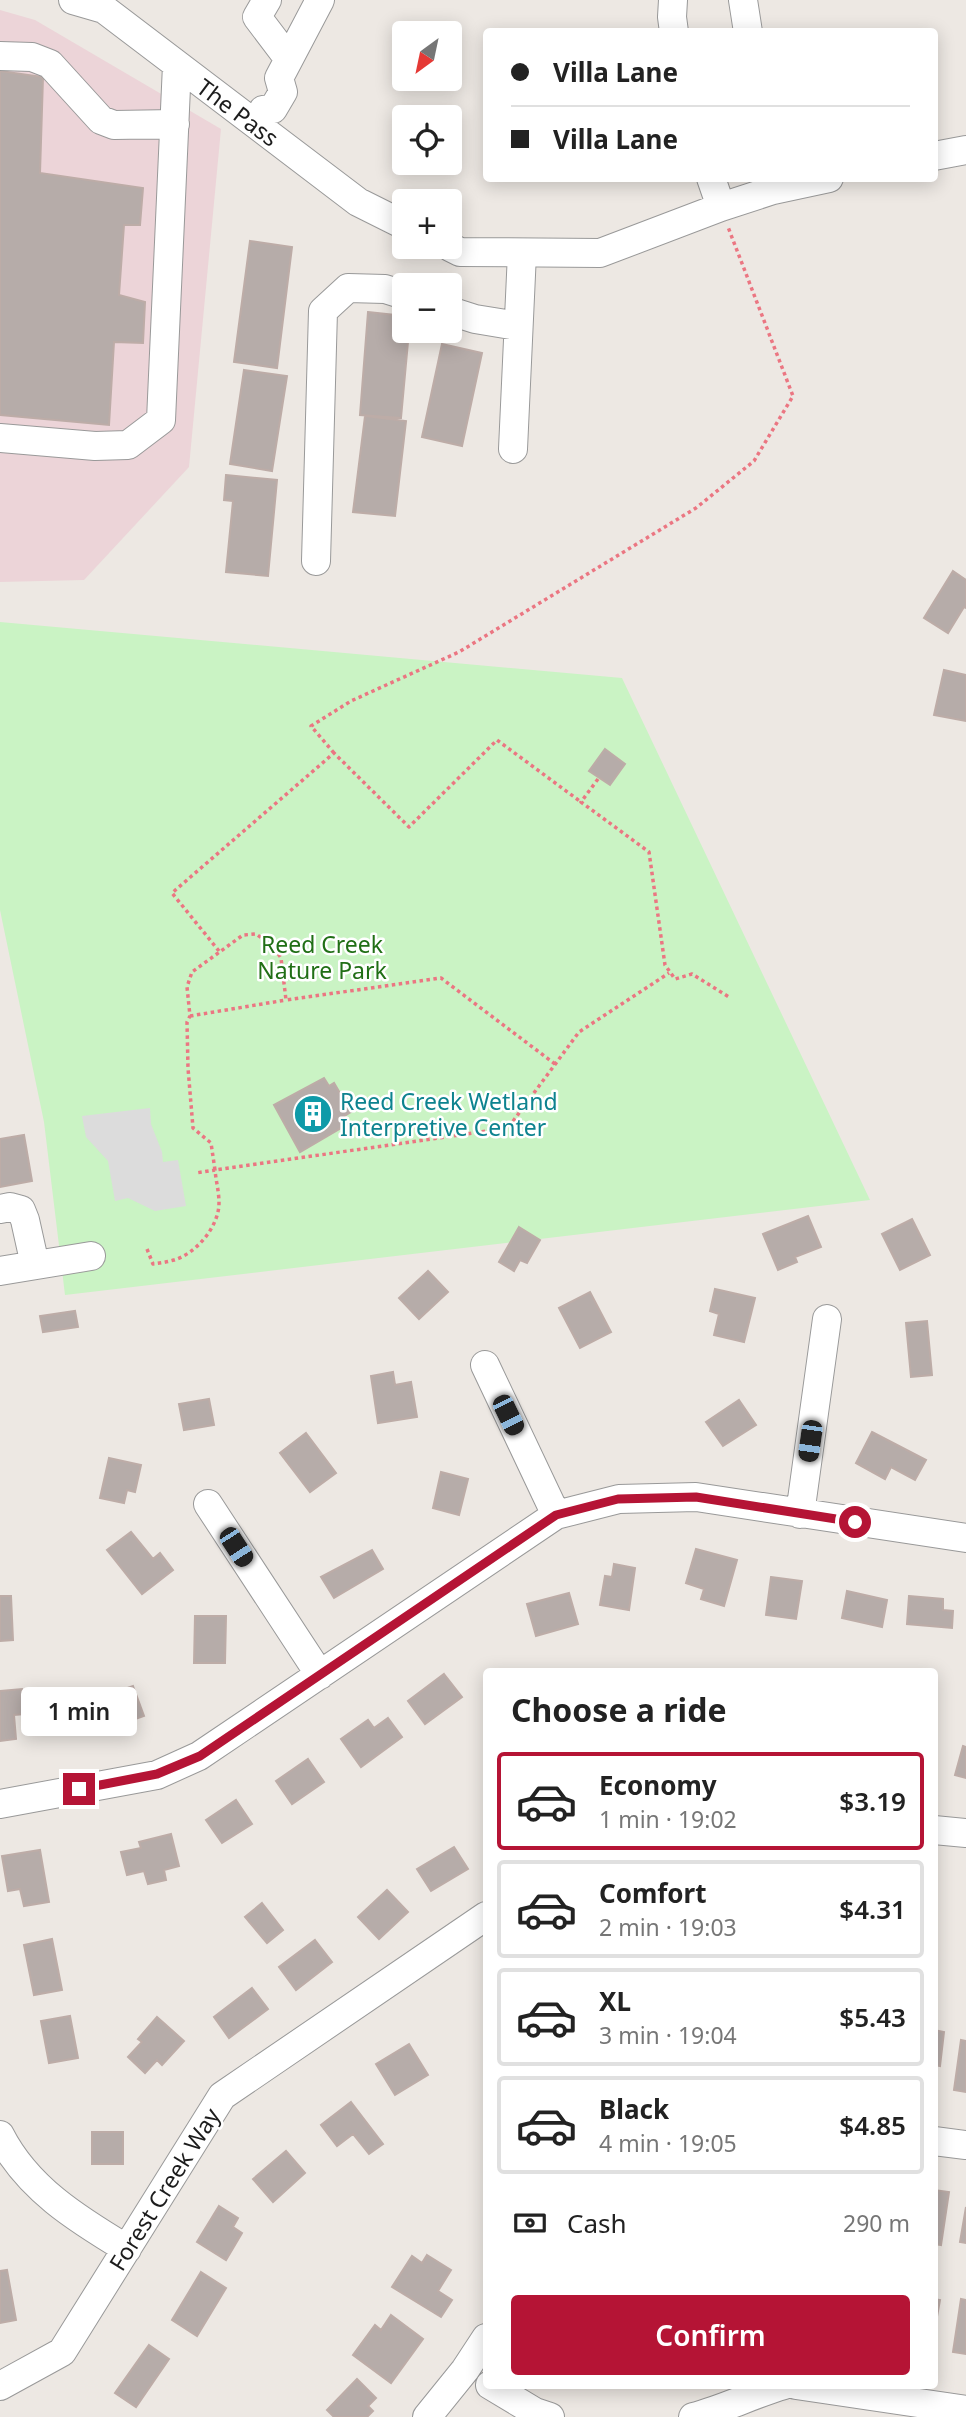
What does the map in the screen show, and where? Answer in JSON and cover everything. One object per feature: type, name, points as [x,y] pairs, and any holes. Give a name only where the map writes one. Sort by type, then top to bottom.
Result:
[{"type":"street","name":"The Pass","points":[[73,0],[104,9],[177,65],[259,117],[358,202],[392,219]]},
{"type":"street","points":[[267,0],[257,17],[284,68]]},
{"type":"street","points":[[259,117],[273,109],[283,92],[284,68],[320,0]]},
{"type":"street","points":[[673,0],[673,28]]},
{"type":"street","points":[[743,0],[747,28]]},
{"type":"street","points":[[0,56],[32,57],[50,64],[101,120],[114,125],[175,124]]},
{"type":"street","points":[[0,438],[95,446],[128,445],[161,420],[177,65]]},
{"type":"street","points":[[938,155],[966,150]]},
{"type":"street","points":[[712,182],[721,207]]},
{"type":"street","points":[[462,252],[600,253],[773,184],[792,182]]},
{"type":"street","points":[[513,449],[522,253]]},
{"type":"street","points":[[316,561],[323,311],[348,288],[392,291]]},
{"type":"street","points":[[462,315],[518,326]]},
{"type":"street","points":[[0,1209],[10,1207],[21,1210],[35,1265]]},
{"type":"street","points":[[0,1271],[91,1256]]},
{"type":"street","points":[[800,1514],[827,1319]]},
{"type":"street","points":[[485,1366],[556,1515]]},
{"type":"street","points":[[0,1804],[157,1774],[200,1756],[556,1515],[618,1499],[696,1497],[966,1538]]},
{"type":"street","points":[[208,1504],[320,1675]]},
{"type":"street","points":[[938,1830],[966,1833]]},
{"type":"street","name":"Forest Creek Way","points":[[0,2386],[62,2352],[222,2096],[483,1918]]},
{"type":"street","points":[[0,2135],[30,2180],[65,2208],[127,2249]]},
{"type":"street","points":[[938,2142],[966,2145]]},
{"type":"street","points":[[427,2417],[481,2379]]},
{"type":"street","points":[[497,2389],[535,2412],[550,2417]]},
{"type":"street","points":[[693,2417],[771,2389]]},
{"type":"street","points":[[818,2389],[936,2411],[966,2410]]},
{"type":"path","points":[[721,207],[793,396],[754,461],[696,508],[508,623],[459,652],[351,701],[311,726],[334,753],[409,827],[497,740],[649,852],[665,965],[669,973],[674,979],[692,974],[729,997]]},
{"type":"path","points":[[219,951],[172,893],[334,753]]},
{"type":"path","points":[[581,802],[598,779]]},
{"type":"path","points":[[147,1249],[153,1264],[177,1259],[193,1249],[209,1232],[215,1222],[219,1205],[211,1143],[193,1128],[187,1022],[190,1016],[187,987],[192,972],[243,935],[256,934],[265,938],[281,958],[286,1000]]},
{"type":"path","points":[[196,1173],[508,1128],[579,1032],[669,973]]},
{"type":"path","points":[[190,1016],[441,978],[555,1064]]},
{"type":"shaded area","points":[[0,10],[35,20],[221,129],[189,467],[84,580],[0,582]]},
{"type":"shaded area","points":[[150,1108],[151,1124],[163,1162],[178,1160],[186,1206],[155,1211],[128,1198],[115,1201],[108,1161],[86,1137],[82,1116]]},
{"type":"green space","name":"Reed Creek Nature Park","points":[[0,622],[622,678],[870,1200],[65,1295],[44,1122],[0,910]]},
{"type":"building","points":[[0,71],[43,77],[40,173],[143,188],[140,225],[124,225],[119,295],[145,302],[143,343],[114,342],[109,425],[0,415]]},
{"type":"building","points":[[250,241],[292,247],[277,368],[234,362]]},
{"type":"building","points":[[368,312],[392,315],[392,343],[408,343],[401,418],[360,415]]},
{"type":"building","points":[[442,344],[482,353],[462,446],[422,437]]},
{"type":"building","points":[[244,370],[287,376],[272,471],[230,464]]},
{"type":"building","points":[[365,416],[406,421],[395,516],[353,512]]},
{"type":"building","points":[[226,475],[277,480],[268,576],[226,572],[233,501],[224,500]]},
{"type":"building","points":[[953,571],[966,580],[966,608],[964,607],[948,633],[924,618]]},
{"type":"building","points":[[944,670],[966,675],[966,721],[934,715]]},
{"type":"building","points":[[605,749],[625,764],[610,785],[589,771]]},
{"type":"building","name":"Reed Creek Wetland Interpretive Center","points":[[324,1078],[329,1086],[334,1083],[351,1112],[343,1117],[348,1124],[300,1152],[274,1105]]},
{"type":"building","points":[[24,1135],[32,1181],[0,1187],[0,1139]]},
{"type":"building","points":[[808,1216],[821,1247],[795,1257],[797,1262],[778,1270],[763,1234]]},
{"type":"building","points":[[912,1219],[930,1255],[900,1270],[882,1234]]},
{"type":"building","points":[[519,1227],[540,1240],[527,1263],[520,1260],[514,1271],[499,1262]]},
{"type":"building","points":[[428,1271],[448,1292],[419,1319],[399,1298]]},
{"type":"building","points":[[715,1289],[755,1298],[744,1342],[714,1335],[719,1314],[710,1311]]},
{"type":"building","points":[[590,1292],[611,1332],[580,1348],[559,1308]]},
{"type":"building","points":[[75,1311],[78,1327],[43,1332],[40,1316]]},
{"type":"building","points":[[927,1321],[932,1375],[911,1377],[906,1323]]},
{"type":"building","points":[[393,1372],[395,1385],[411,1382],[417,1417],[378,1423],[371,1376]]},
{"type":"building","points":[[209,1399],[214,1425],[184,1430],[179,1404]]},
{"type":"building","points":[[739,1400],[756,1425],[723,1446],[706,1422]]},
{"type":"building","points":[[872,1432],[926,1460],[915,1480],[891,1467],[885,1479],[856,1463]]},
{"type":"building","points":[[306,1433],[336,1473],[310,1492],[280,1453]]},
{"type":"building","points":[[109,1458],[141,1465],[135,1492],[127,1490],[124,1503],[100,1498]]},
{"type":"building","points":[[441,1472],[468,1479],[459,1515],[433,1508]]},
{"type":"building","points":[[131,1532],[153,1559],[160,1553],[173,1570],[142,1594],[107,1550]]},
{"type":"building","points":[[696,1549],[737,1560],[724,1606],[701,1599],[704,1589],[686,1583]]},
{"type":"building","points":[[372,1550],[383,1569],[334,1598],[321,1577]]},
{"type":"building","points":[[614,1564],[635,1568],[629,1610],[600,1605],[605,1576],[612,1577]]},
{"type":"building","points":[[771,1577],[802,1581],[796,1619],[766,1615]]},
{"type":"building","points":[[847,1591],[887,1600],[882,1627],[842,1618]]},
{"type":"building","points":[[569,1593],[578,1624],[536,1636],[527,1604]]},
{"type":"building","points":[[0,1596],[11,1596],[13,1640],[0,1641]]},
{"type":"building","points":[[909,1596],[943,1599],[943,1610],[953,1611],[952,1628],[907,1624]]},
{"type":"building","points":[[195,1616],[226,1616],[225,1663],[194,1663]]},
{"type":"building","points":[[444,1674],[462,1697],[425,1724],[408,1701]]},
{"type":"building","points":[[133,1686],[144,1716],[113,1727],[110,1717],[91,1724],[84,1703]]},
{"type":"building","points":[[22,1689],[24,1714],[14,1715],[16,1739],[0,1741],[0,1691]]},
{"type":"building","points":[[388,1718],[402,1737],[361,1767],[341,1739],[368,1720],[374,1728]]},
{"type":"building","points":[[963,1746],[966,1747],[966,1778],[955,1775]]},
{"type":"building","points":[[308,1759],[324,1782],[292,1804],[276,1781]]},
{"type":"building","points":[[236,1800],[252,1824],[222,1843],[206,1820]]},
{"type":"building","points":[[171,1834],[179,1866],[164,1870],[166,1880],[148,1884],[144,1871],[127,1875],[121,1852],[141,1848],[139,1842]]},
{"type":"building","points":[[454,1847],[468,1869],[431,1891],[417,1869]]},
{"type":"building","points":[[40,1850],[49,1902],[24,1906],[20,1889],[8,1891],[2,1856]]},
{"type":"building","points":[[387,1890],[408,1912],[379,1939],[358,1917]]},
{"type":"building","points":[[262,1903],[283,1930],[267,1943],[245,1917]]},
{"type":"building","points":[[52,1939],[62,1990],[34,1995],[24,1945]]},
{"type":"building","points":[[315,1940],[332,1962],[296,1990],[279,1967]]},
{"type":"building","points":[[252,1988],[268,2009],[229,2038],[214,2017]]},
{"type":"building","points":[[70,2016],[78,2058],[49,2063],[41,2021]]},
{"type":"building","points":[[157,2017],[184,2041],[162,2065],[157,2060],[145,2073],[128,2057],[142,2042],[138,2039]]},
{"type":"building","points":[[938,2031],[944,2032],[938,2066]]},
{"type":"building","points":[[961,2040],[966,2041],[966,2092],[954,2090]]},
{"type":"building","points":[[409,2044],[428,2075],[395,2095],[376,2064]]},
{"type":"building","points":[[351,2102],[383,2144],[369,2154],[353,2134],[337,2146],[321,2125]]},
{"type":"building","points":[[92,2132],[123,2132],[123,2164],[92,2164]]},
{"type":"building","points":[[286,2151],[305,2173],[273,2202],[253,2179]]},
{"type":"building","points":[[938,2191],[949,2192],[941,2245],[938,2245]]},
{"type":"building","points":[[219,2206],[238,2218],[233,2227],[242,2233],[226,2260],[197,2242]]},
{"type":"building","points":[[966,2207],[966,2243],[960,2242]]},
{"type":"building","points":[[427,2255],[451,2270],[438,2291],[452,2300],[441,2317],[392,2287],[412,2256],[422,2263]]},
{"type":"building","points":[[7,2270],[16,2320],[0,2323],[0,2271]]},
{"type":"building","points":[[201,2272],[226,2288],[197,2336],[172,2320]]},
{"type":"building","points":[[961,2299],[966,2300],[966,2354],[953,2352]]},
{"type":"building","points":[[391,2315],[423,2339],[391,2383],[353,2355],[375,2325],[381,2330]]},
{"type":"building","points":[[149,2345],[169,2359],[136,2407],[115,2393]]},
{"type":"building","points":[[357,2379],[376,2398],[368,2406],[373,2411],[367,2417],[334,2417],[327,2410]]},
{"type":"place","name":"Reed Creek Wetland Interpretive Center","points":[[313,1114]]},
{"type":"route","points":[[79,1789],[157,1774],[200,1756],[556,1515],[618,1499],[696,1497],[855,1522]]}]
